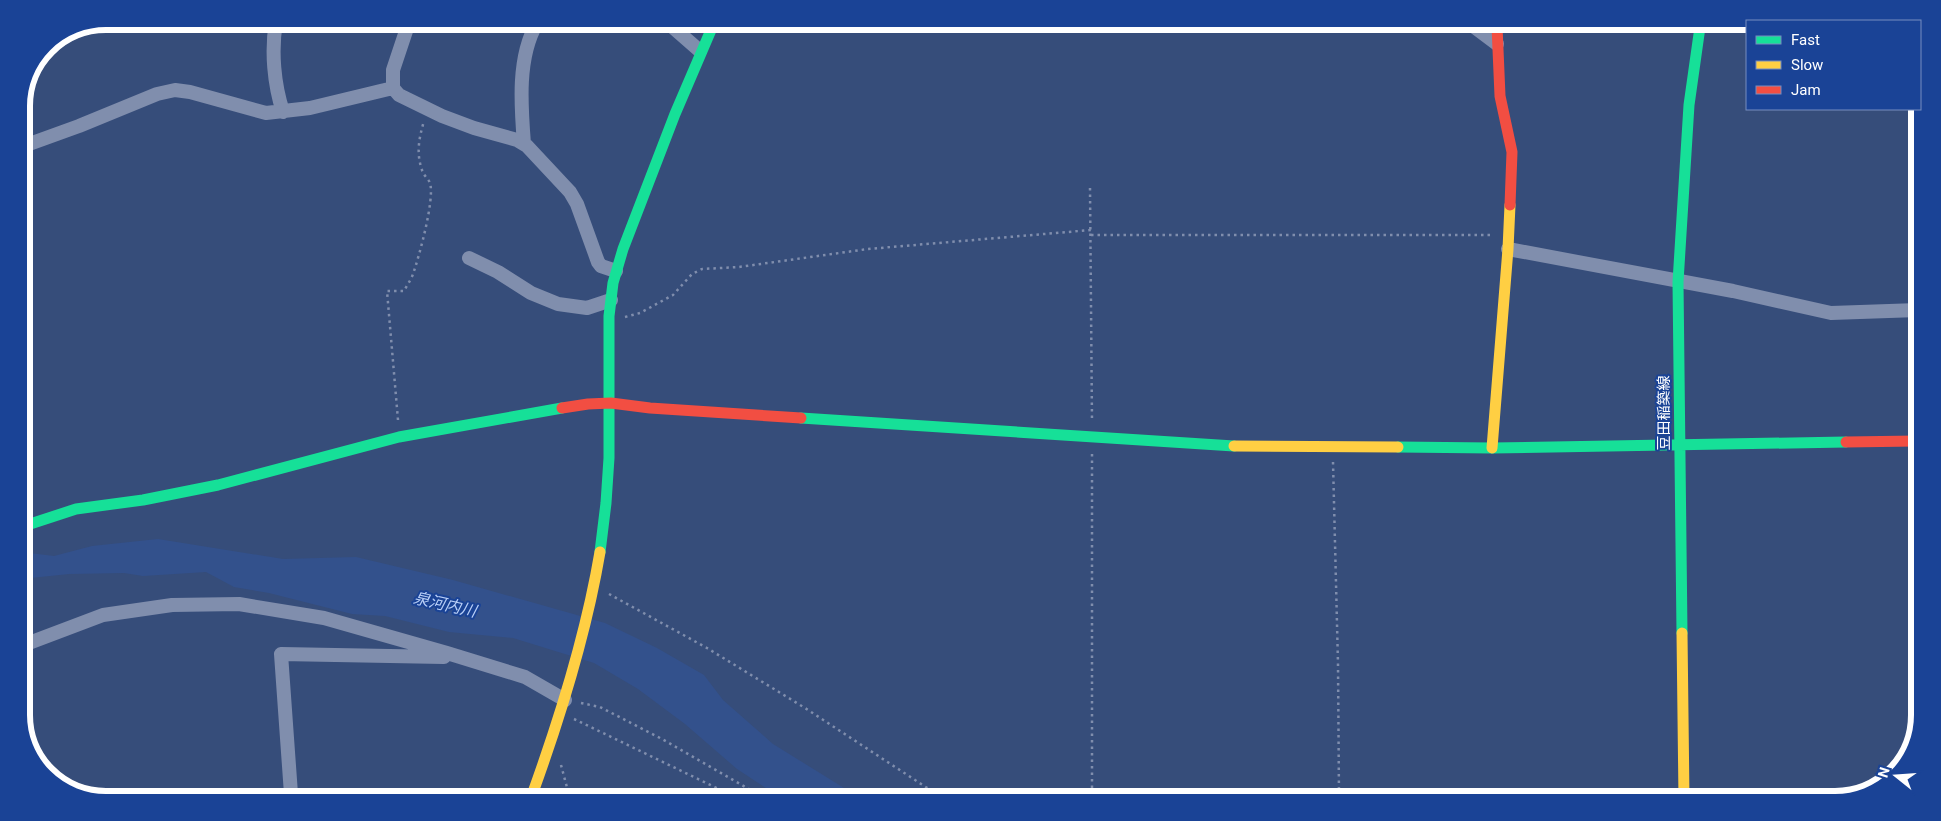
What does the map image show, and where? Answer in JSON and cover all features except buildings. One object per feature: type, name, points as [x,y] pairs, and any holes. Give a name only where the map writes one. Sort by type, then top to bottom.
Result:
[{"type":"street","points":[[275,30],[274,63],[277,92],[283,112]]},
{"type":"street","points":[[406,30],[393,70],[392,88],[399,95],[429,109],[474,128],[518,140],[524,144],[536,154],[570,192],[577,204],[598,262],[601,266],[616,272]]},
{"type":"street","points":[[524,144],[521,99],[525,60],[535,30]]},
{"type":"street","points":[[676,30],[700,52]]},
{"type":"street","points":[[533,791],[563,706],[594,590],[606,502],[611,403],[610,321],[611,300],[616,272],[660,151],[700,52],[711,30]]},
{"type":"street","points":[[1479,30],[1497,44]]},
{"type":"street","points":[[1492,448],[1508,250],[1512,152],[1500,96],[1497,30]]},
{"type":"street","name":"豆田稲築線","points":[[1684,791],[1678,282],[1690,105],[1700,30]]},
{"type":"street","points":[[30,144],[157,94],[175,90],[190,92],[266,113],[283,112],[377,93],[392,88]]},
{"type":"street","points":[[1508,250],[1733,291],[1831,313],[1911,310]]},
{"type":"street","points":[[469,258],[498,272],[531,293],[558,304],[587,308],[611,300]]},
{"type":"street","points":[[30,524],[76,509],[143,500],[218,485],[399,437],[588,404],[611,403],[1092,439],[1213,446],[1492,448],[1911,441]]},
{"type":"street","points":[[30,643],[103,615],[172,606],[239,604],[324,618],[525,677],[563,706]]},
{"type":"street","points":[[291,791],[281,654],[462,658]]},
{"type":"path","points":[[399,437],[387,291],[404,291],[415,268],[425,230],[430,183],[422,172],[418,157],[418,143],[429,109]]},
{"type":"path","points":[[1090,188],[1092,791]]},
{"type":"path","points":[[610,321],[640,313],[673,295],[692,274],[702,269],[739,267],[868,249],[1091,230]]},
{"type":"path","points":[[1091,235],[1508,235]]},
{"type":"path","points":[[1332,447],[1338,664],[1339,791]]},
{"type":"path","points":[[594,590],[707,648],[933,791]]},
{"type":"path","points":[[563,706],[723,791]]},
{"type":"path","points":[[563,706],[600,708],[662,739],[752,791]]},
{"type":"path","points":[[1854,788],[1870,783]]},
{"type":"water","name":"泉河内川","points":[[158,539],[283,559],[356,557],[453,580],[605,623],[657,648],[704,675],[723,700],[773,744],[849,791],[770,791],[737,769],[685,724],[638,689],[594,663],[513,638],[449,632],[385,616],[352,614],[269,593],[234,587],[206,572],[143,576],[124,573],[69,574],[30,578],[30,553],[54,556],[92,546]]},
{"type":"traffic: fast","points":[[600,552],[609,458],[609,316],[613,283],[623,249],[675,114],[711,30]]},
{"type":"traffic: fast","points":[[1682,633],[1678,282],[1689,105],[1700,30]]},
{"type":"traffic: fast","points":[[30,524],[76,509],[143,500],[218,485],[399,437],[562,408]]},
{"type":"traffic: fast","points":[[801,418],[1234,446]]},
{"type":"traffic: fast","points":[[1398,447],[1492,448],[1846,442]]},
{"type":"traffic: slow","points":[[1492,448],[1510,205]]},
{"type":"traffic: slow","points":[[1234,446],[1398,447]]},
{"type":"traffic: slow","points":[[533,791],[572,675],[588,614],[600,552]]},
{"type":"traffic: slow","points":[[1682,633],[1684,791]]},
{"type":"traffic: jam","points":[[1497,30],[1500,96],[1512,152],[1510,205]]},
{"type":"traffic: jam","points":[[562,408],[611,403],[650,408],[801,418]]},
{"type":"traffic: jam","points":[[1846,442],[1911,441]]}]
